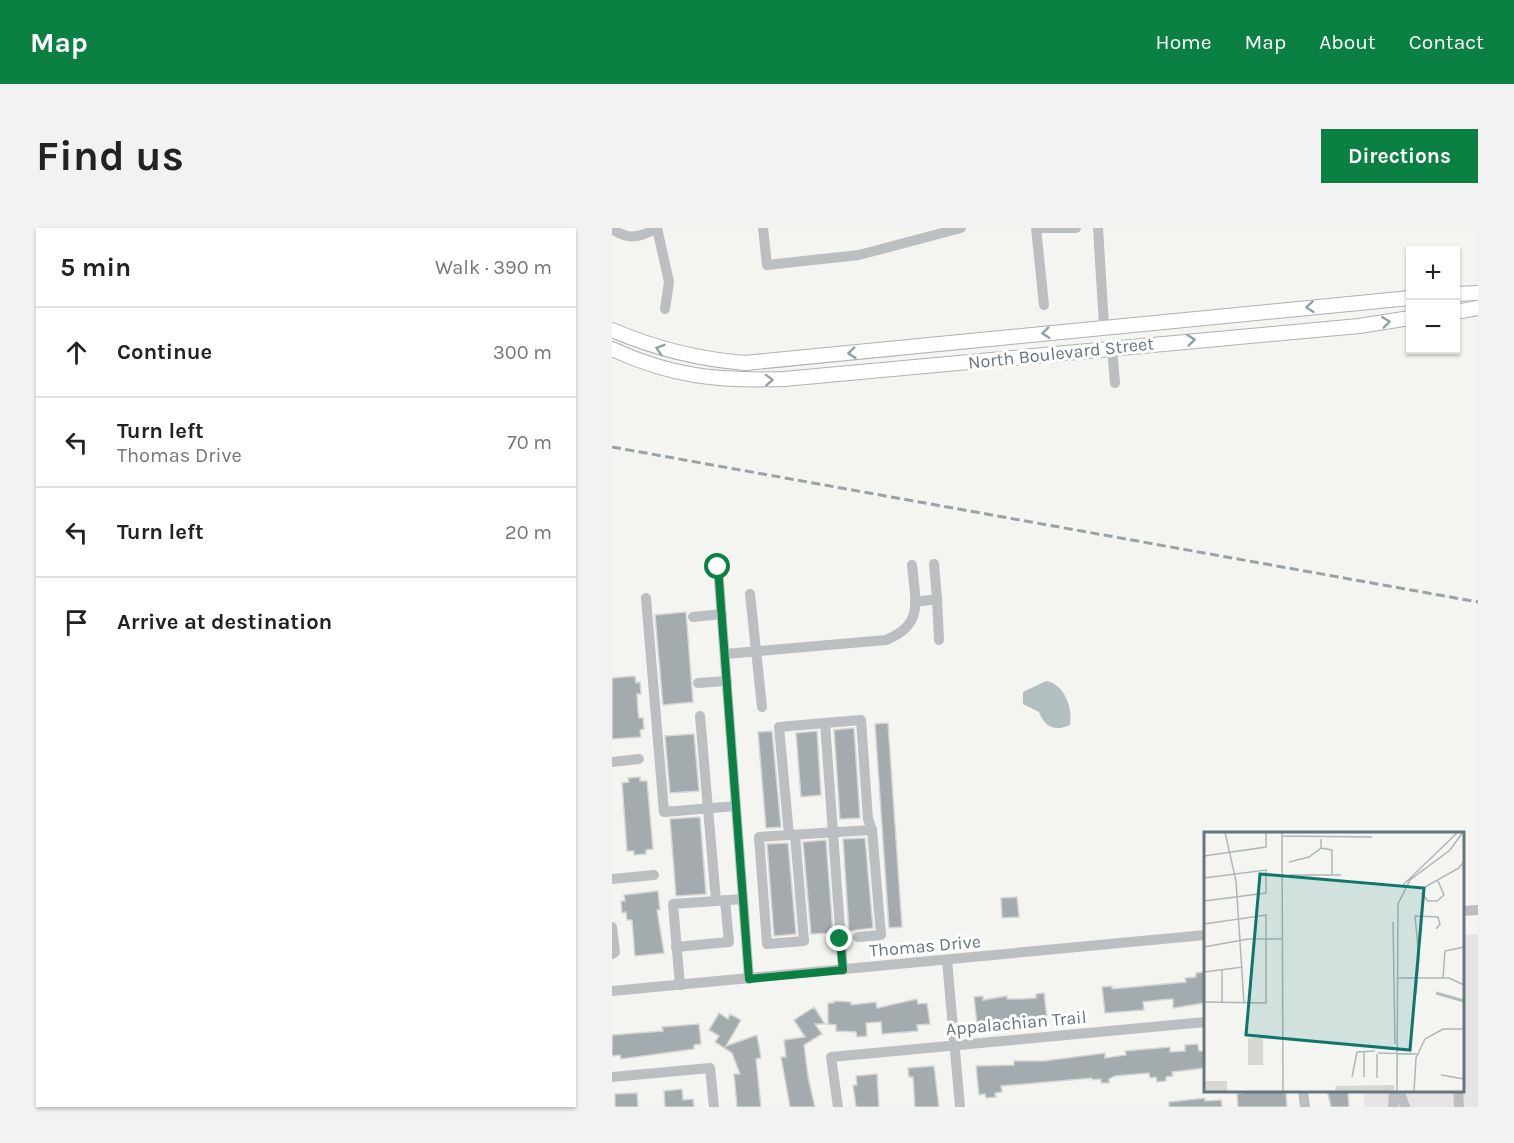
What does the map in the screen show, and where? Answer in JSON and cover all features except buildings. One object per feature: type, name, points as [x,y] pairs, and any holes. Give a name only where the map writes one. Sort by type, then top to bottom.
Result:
[{"type":"main road","points":[[1460,294],[1478,293]]},
{"type":"main road","name":"North Boulevard Street","points":[[612,330],[663,351],[711,360],[779,361],[1104,326],[1406,298]]},
{"type":"main road","points":[[1460,311],[1478,308]]},
{"type":"main road","name":"North Boulevard Street","points":[[612,350],[672,373],[711,379],[784,379],[1359,326],[1406,319]]},
{"type":"main road","points":[[1104,326],[1112,348]]},
{"type":"street","points":[[612,229],[624,237],[644,236],[657,228],[669,282],[664,309]]},
{"type":"street","points":[[763,228],[767,265],[838,259],[961,228]]},
{"type":"street","points":[[1044,305],[1037,228],[1076,228]]},
{"type":"street","points":[[1098,228],[1104,326]]},
{"type":"street","points":[[1112,348],[1115,383]]},
{"type":"street","points":[[934,564],[939,640]]},
{"type":"street","points":[[725,654],[886,640],[910,626],[915,602],[912,565]]},
{"type":"street","points":[[718,567],[749,979]]},
{"type":"street","points":[[750,594],[762,707]]},
{"type":"street","points":[[646,598],[664,812],[736,806]]},
{"type":"street","points":[[915,602],[937,599]]},
{"type":"street","points":[[693,617],[722,614]]},
{"type":"street","points":[[698,683],[727,681]]},
{"type":"street","points":[[676,947],[729,942],[708,808],[700,716]]},
{"type":"street","points":[[858,937],[881,936],[872,830],[868,819],[861,720],[780,727],[792,835],[804,941],[767,944],[759,837],[792,835],[833,832],[872,830]]},
{"type":"street","points":[[825,723],[843,970]]},
{"type":"street","points":[[612,762],[639,759]]},
{"type":"street","points":[[612,879],[654,875]]},
{"type":"street","points":[[680,985],[673,904],[743,899]]},
{"type":"street","points":[[1463,911],[1478,910]]},
{"type":"street","points":[[612,927],[615,952],[612,954]]},
{"type":"street","name":"Thomas Drive","points":[[612,992],[1204,935]]},
{"type":"street","points":[[947,960],[960,1107]]},
{"type":"street","name":"Appalachian Trail","points":[[838,1107],[831,1057],[1204,1022]]},
{"type":"street","points":[[612,1077],[710,1068],[714,1107]]},
{"type":"street","points":[[1303,1092],[1305,1107]]},
{"type":"street","points":[[1400,1092],[1405,1107]]},
{"type":"street","points":[[1458,1092],[1459,1107]]},
{"type":"shaded area","points":[[1046,681],[1053,683],[1063,692],[1069,705],[1070,725],[1059,728],[1051,727],[1047,725],[1039,712],[1023,704],[1023,692]]},
{"type":"shaded area","points":[[1478,934],[1478,1107],[1365,1107],[1363,1092],[1463,1092],[1463,935]]},
{"type":"railway","points":[[612,447],[1478,602]]},
{"type":"route","points":[[718,567],[749,979],[843,970],[840,939]]}]
